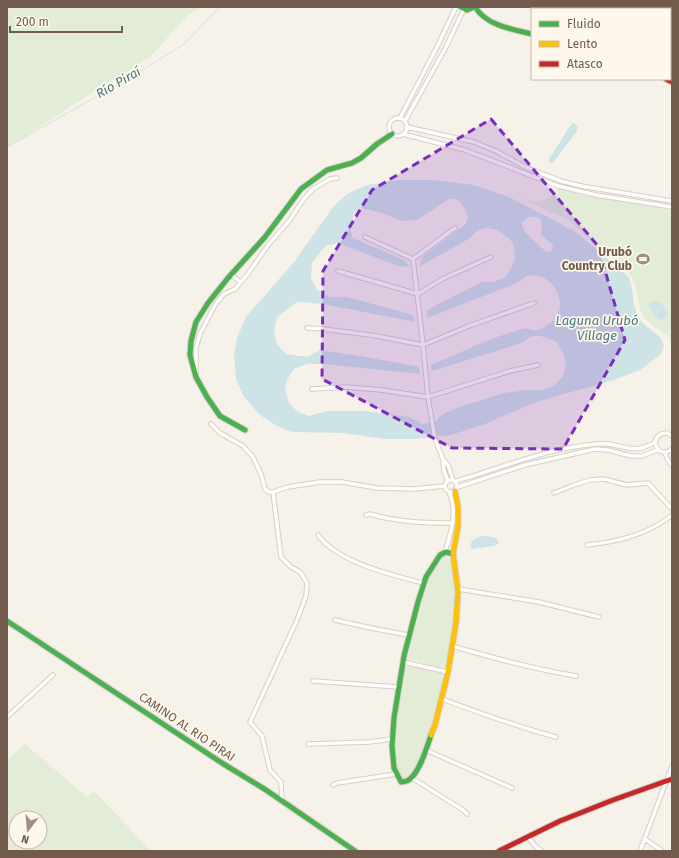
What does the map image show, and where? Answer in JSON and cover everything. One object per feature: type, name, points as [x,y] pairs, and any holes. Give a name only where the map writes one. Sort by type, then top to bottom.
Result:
[{"type":"street","points":[[400,118],[456,7]]},
{"type":"street","points":[[405,121],[445,49],[462,8],[470,10],[475,7],[477,12],[486,19],[502,26],[531,34]]},
{"type":"street","points":[[403,134],[407,126],[405,121],[400,118],[394,119],[390,123],[389,128],[392,134],[397,136],[403,134],[465,150],[558,186],[672,207]]},
{"type":"street","points":[[407,126],[474,142],[496,151],[525,167],[561,181],[609,191],[672,201]]},
{"type":"street","points":[[245,430],[220,416],[196,377],[190,354],[191,341],[196,322],[208,303],[265,237],[301,189],[327,170],[352,163],[361,158],[377,144],[392,134]]},
{"type":"street","points":[[196,377],[196,348],[200,334],[215,305],[224,294],[235,289],[313,189],[330,179],[337,178]]},
{"type":"street","points":[[608,196],[609,191]]},
{"type":"street","points":[[413,259],[455,228]]},
{"type":"street","points":[[365,237],[413,259]]},
{"type":"street","points":[[338,271],[418,294],[442,279],[491,257]]},
{"type":"street","points":[[413,259],[428,397],[434,437],[448,481]]},
{"type":"street","points":[[232,274],[240,282]]},
{"type":"street","points":[[307,328],[377,336],[423,345],[469,326],[534,303]]},
{"type":"street","points":[[312,389],[346,387],[428,397],[510,371],[538,364]]},
{"type":"street","points":[[211,424],[220,433],[243,446],[253,457],[261,474],[264,489],[269,492],[288,487],[320,482],[342,482],[377,488],[414,489],[445,486]]},
{"type":"street","points":[[445,486],[448,481],[552,452],[592,444],[607,444],[639,449],[648,447],[655,442],[660,434],[667,433],[671,435]]},
{"type":"street","points":[[655,442],[658,450]]},
{"type":"street","points":[[617,453],[619,447]]},
{"type":"street","points":[[449,492],[496,474],[554,458],[595,449],[631,456],[641,456],[658,450],[664,452],[672,450]]},
{"type":"street","points":[[552,452],[554,458]]},
{"type":"street","points":[[664,452],[672,466]]},
{"type":"street","points":[[442,460],[448,465],[454,480],[458,508],[458,526],[453,554],[458,588],[456,622],[442,699],[426,750],[412,778],[408,781],[401,782],[396,774],[394,765],[392,739],[398,687],[408,634],[423,583],[440,554],[445,552],[453,554]]},
{"type":"street","points":[[554,493],[574,485],[604,479],[627,485],[648,483],[672,509]]},
{"type":"street","points":[[445,486],[449,492],[453,507],[453,523],[445,552]]},
{"type":"street","points":[[273,492],[282,557],[291,567],[300,572],[307,583],[306,596],[297,620],[250,722],[262,736],[270,770],[281,782],[282,801]]},
{"type":"street","points":[[366,515],[370,514],[396,520],[414,522],[453,523]]},
{"type":"street","points":[[587,545],[624,539],[654,527],[672,515]]},
{"type":"street","points":[[318,535],[323,542],[340,554],[364,565],[423,583]]},
{"type":"street","points":[[458,588],[552,604],[599,617]]},
{"type":"street","points":[[335,620],[408,634]]},
{"type":"street","name":"CAMINO AL RIO PIRAI","points":[[7,621],[160,721],[222,764],[266,790],[355,851]]},
{"type":"street","points":[[452,646],[503,661],[576,676]]},
{"type":"street","points":[[403,662],[448,672]]},
{"type":"street","points":[[7,717],[52,675]]},
{"type":"street","points":[[313,681],[398,687]]},
{"type":"street","points":[[442,699],[491,717],[556,737]]},
{"type":"street","points":[[308,744],[369,742],[392,739]]},
{"type":"street","points":[[426,750],[512,788]]},
{"type":"street","points":[[640,851],[672,766]]},
{"type":"street","points":[[333,785],[337,783],[396,774]]},
{"type":"street","points":[[412,778],[467,814]]},
{"type":"street","points":[[499,851],[586,810],[672,779]]},
{"type":"street","points":[[528,837],[536,847],[542,851]]},
{"type":"street","points":[[644,839],[662,851]]},
{"type":"highlighted area","points":[[491,119],[598,246],[625,340],[563,449],[452,448],[322,379],[323,271],[372,190]]},
{"type":"green space","points":[[7,7],[201,7],[188,15],[151,56],[7,148]]},
{"type":"green space","name":"Urubó Country Club","points":[[559,188],[581,195],[672,210],[672,348],[668,336],[643,317],[636,288],[632,277],[626,269],[569,220],[549,212],[524,199],[544,201]]},
{"type":"green space","points":[[446,555],[452,559],[454,573],[454,600],[447,666],[440,667],[409,659],[408,656],[428,579],[437,562]]},
{"type":"green space","points":[[411,666],[442,674],[444,678],[425,747],[414,772],[409,778],[403,780],[398,773],[396,762],[396,720],[405,667]]},
{"type":"green space","points":[[25,744],[87,797],[94,791],[151,851],[7,851],[7,760]]},
{"type":"water","points":[[573,123],[578,126],[577,131],[552,164],[549,162],[549,156],[552,155]]},
{"type":"water","name":"Laguna Urubó Village","points":[[400,180],[433,180],[474,185],[509,197],[576,232],[628,276],[638,317],[661,338],[664,346],[660,355],[640,370],[614,380],[536,402],[485,424],[451,435],[413,439],[385,439],[342,433],[292,432],[275,425],[260,415],[244,397],[236,379],[234,354],[237,338],[246,317],[294,262],[333,207],[347,194],[367,185]],"holes":[[[449,199],[457,199],[463,206],[468,217],[466,224],[423,256],[419,267],[470,238],[478,230],[487,228],[497,230],[510,239],[514,246],[515,259],[504,278],[493,282],[482,282],[427,310],[427,318],[517,283],[528,276],[544,278],[551,283],[556,290],[560,306],[558,314],[553,321],[544,327],[537,330],[522,329],[487,341],[430,365],[432,371],[522,343],[531,337],[539,336],[557,342],[563,353],[566,364],[563,376],[554,386],[542,390],[504,393],[462,406],[443,414],[436,421],[423,424],[410,417],[365,411],[327,411],[309,416],[298,412],[289,403],[285,389],[287,380],[294,369],[307,364],[323,364],[420,374],[419,367],[320,350],[309,356],[286,354],[277,344],[274,332],[277,317],[297,302],[323,304],[415,322],[413,315],[347,297],[330,297],[317,290],[311,278],[312,263],[326,246],[338,243],[400,267],[409,266],[404,260],[353,238],[350,231],[354,214],[361,208],[382,213],[402,221],[417,220]],[[530,217],[537,217],[540,219],[542,224],[541,235],[553,245],[552,251],[545,251],[525,232],[522,225],[523,222]]]},
{"type":"water","points":[[655,300],[664,307],[666,318],[660,320],[653,314],[649,304]]},
{"type":"water","points":[[482,536],[496,538],[499,543],[494,546],[472,549],[470,545],[472,541]]},
{"type":"waterway","name":"Río Piraí","points":[[7,147],[133,76],[184,44],[220,7]]},
{"type":"traffic: fast","points":[[461,7],[467,10],[474,7]]},
{"type":"traffic: fast","points":[[475,7],[486,19],[493,23],[531,34]]},
{"type":"traffic: fast","points":[[245,430],[220,416],[196,377],[190,355],[191,341],[196,322],[208,303],[228,278],[265,237],[301,189],[327,170],[352,163],[361,158],[377,144],[392,134]]},
{"type":"traffic: fast","points":[[431,735],[423,758],[414,775],[409,780],[401,782],[394,768],[392,746],[394,718],[404,656],[426,577],[440,555],[446,552],[453,554]]},
{"type":"traffic: fast","points":[[7,621],[222,763],[266,790],[355,851]]},
{"type":"traffic: slow","points":[[431,735],[435,725],[448,672],[456,622],[458,591],[453,554],[458,526],[458,508],[455,491]]},
{"type":"traffic: jam","points":[[668,80],[672,82]]},
{"type":"traffic: jam","points":[[499,851],[560,821],[672,779]]},
{"type":"place","name":"Urubó Country Club","points":[[643,259]]}]
